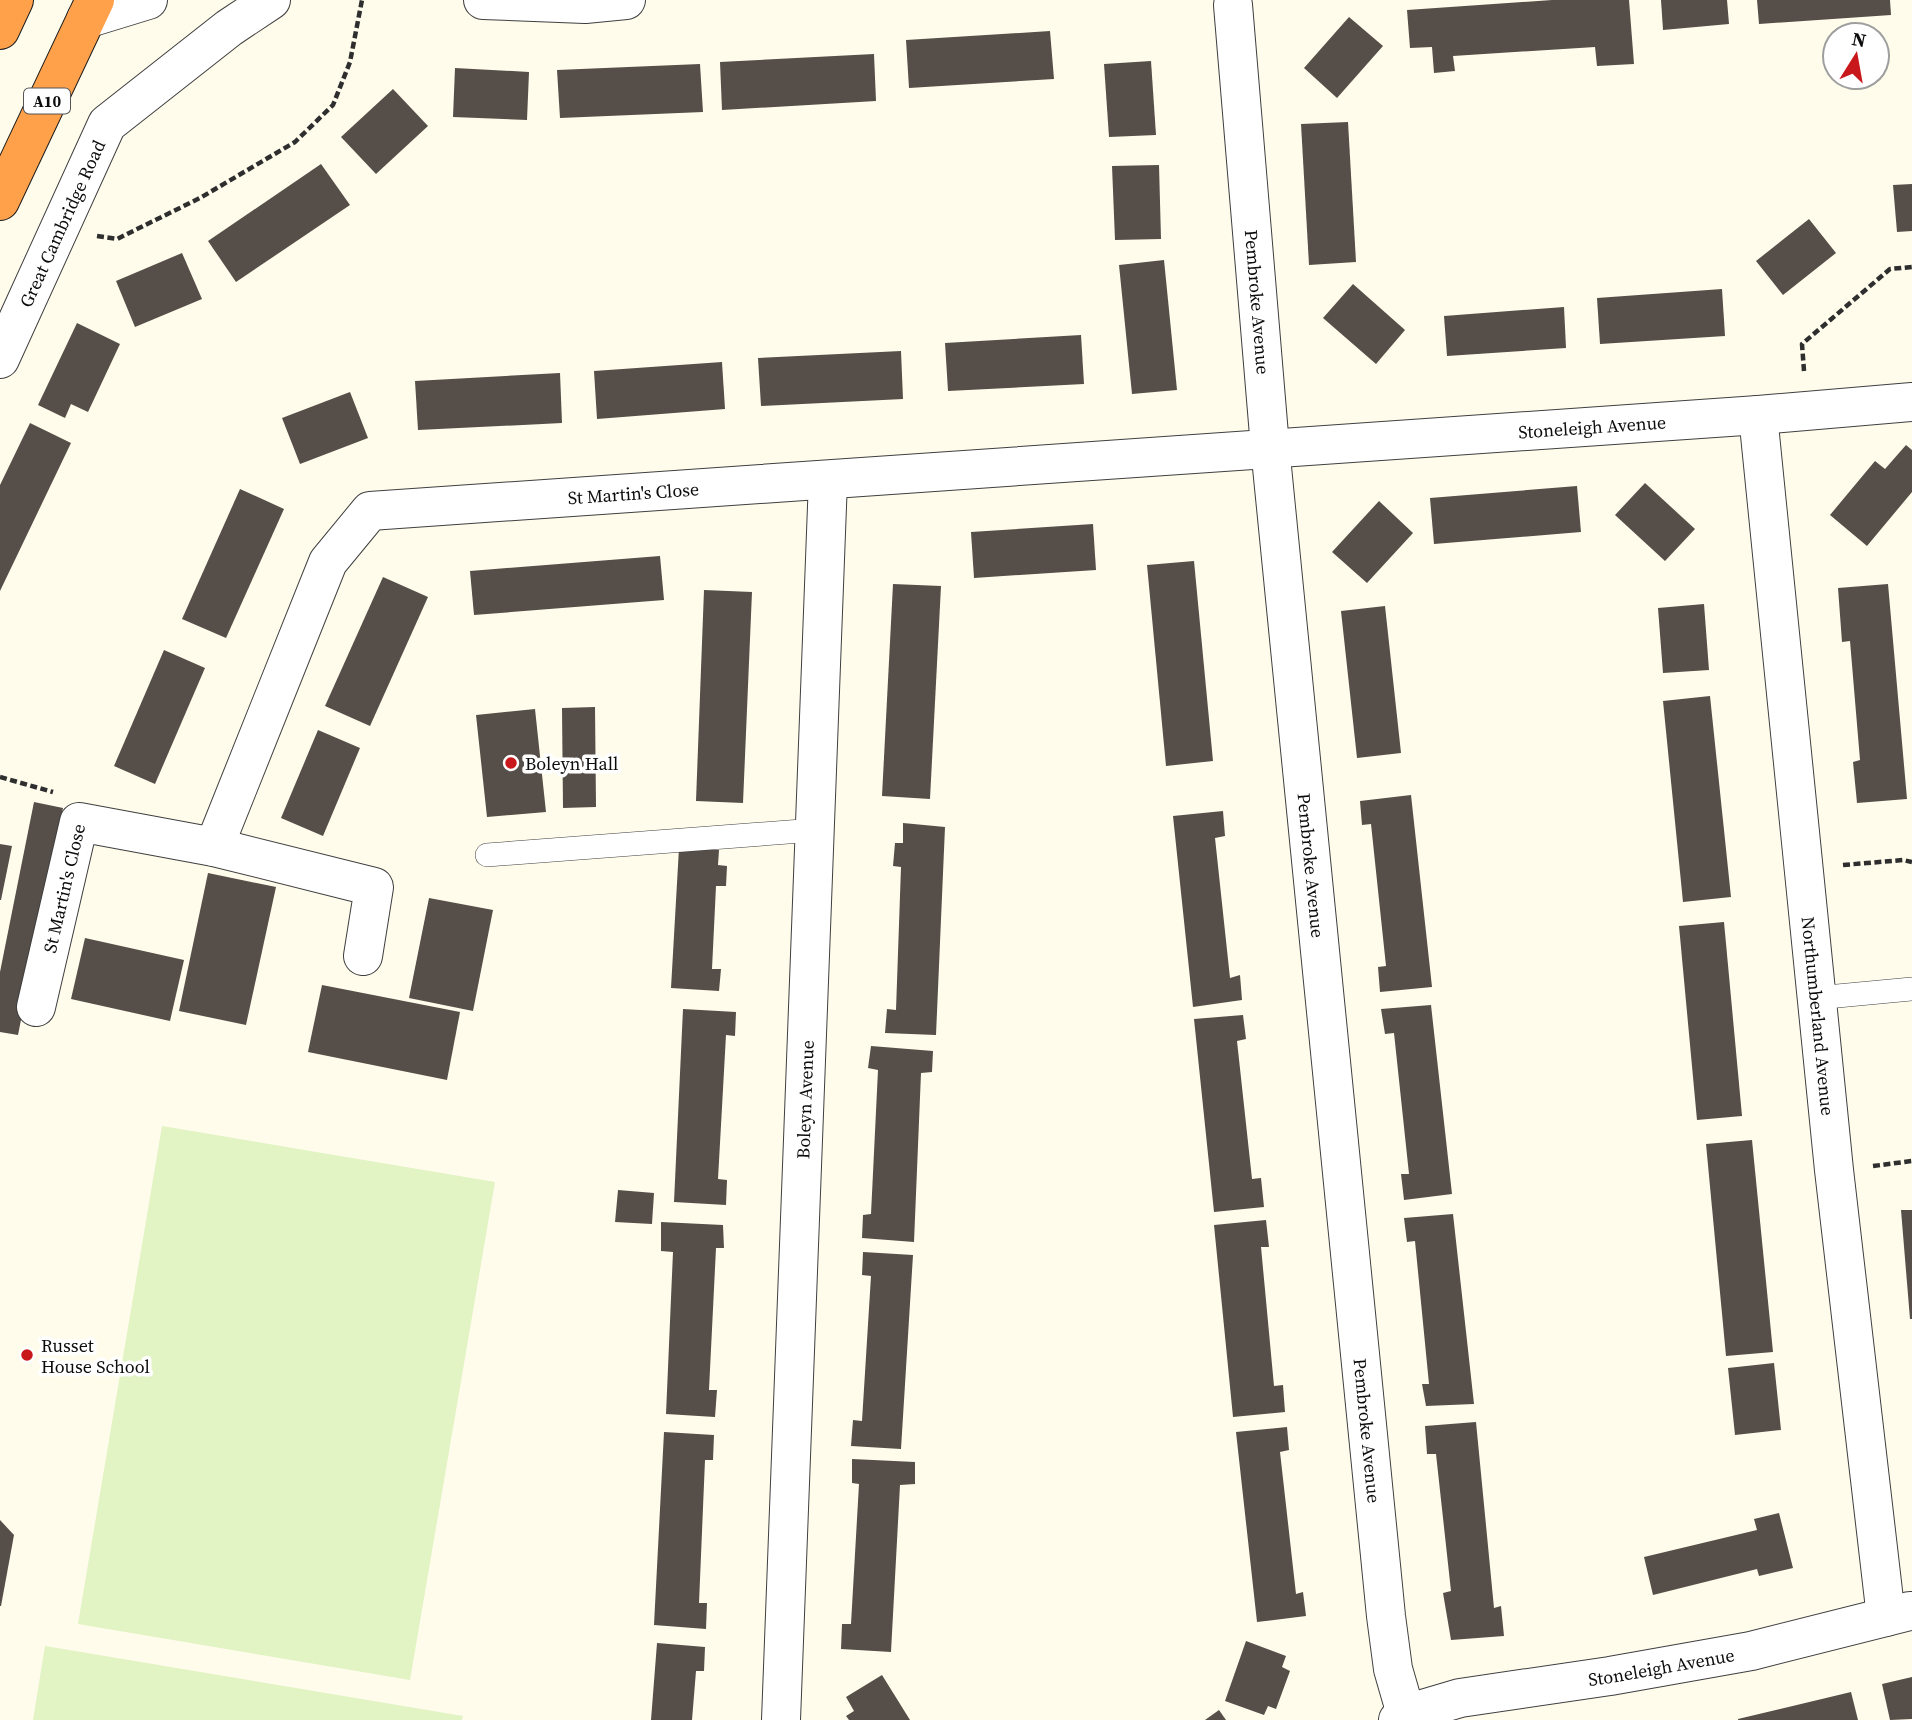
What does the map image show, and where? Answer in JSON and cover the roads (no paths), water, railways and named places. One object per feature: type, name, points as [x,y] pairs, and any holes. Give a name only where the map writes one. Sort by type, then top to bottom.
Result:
[{"type":"highway","points":[[0,30],[14,0]]},
{"type":"highway","name":"A10","points":[[0,201],[90,10]]},
{"type":"street","points":[[90,10],[148,0]]},
{"type":"street","name":"Great Cambridge Road","points":[[0,359],[107,124],[229,28],[271,0]]},
{"type":"street","points":[[483,0],[585,4],[626,0]]},
{"type":"street","name":"Pembroke Avenue","points":[[1233,5],[1270,447],[1386,1616],[1402,1717]]},
{"type":"street","name":"Stoneleigh Avenue","points":[[1270,447],[1758,415],[1912,402]]},
{"type":"street","name":"Northumberland Avenue","points":[[1758,415],[1816,998],[1899,1614]]},
{"type":"street","name":"St Martin's Close","points":[[214,847],[328,562],[370,511],[1270,447]]},
{"type":"street","name":"Boleyn Avenue","points":[[781,1720],[828,480]]},
{"type":"street","name":"St Martin's Close","points":[[36,1007],[79,822],[214,847],[374,887],[363,956]]},
{"type":"street","name":"Stoneleigh Avenue","points":[[1402,1717],[1460,1698],[1610,1676],[1751,1651],[1899,1614]]},
{"type":"lane","points":[[488,855],[815,830]]},
{"type":"lane","points":[[1816,998],[1912,989]]},
{"type":"place","name":"Boleyn Hall","points":[[511,763]]},
{"type":"place","name":"Russet House School","points":[[27,1355]]}]
